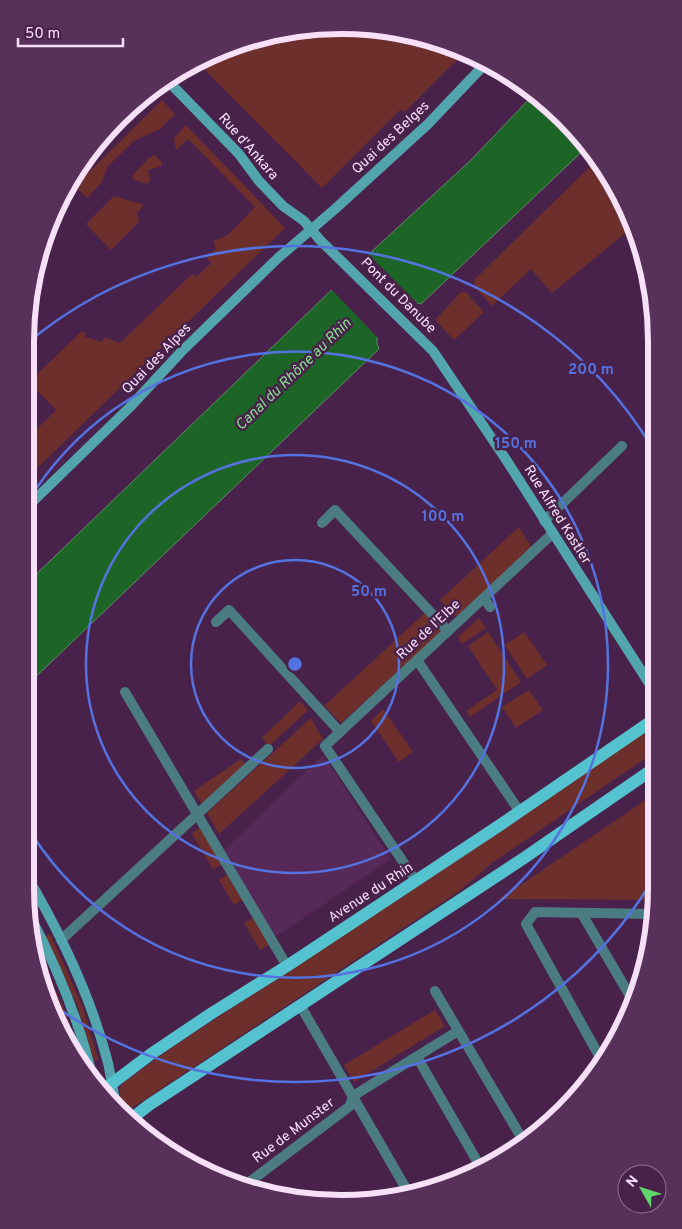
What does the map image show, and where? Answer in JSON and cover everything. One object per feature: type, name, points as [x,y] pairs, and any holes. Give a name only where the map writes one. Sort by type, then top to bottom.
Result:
[{"type":"main road","name":"Quai des Belges","points":[[311,229],[428,124],[482,68]]},
{"type":"main road","name":"Rue d'Ankara","points":[[172,85],[239,154],[258,181],[283,206],[304,221],[311,229]]},
{"type":"main road","name":"Pont du Danube","points":[[311,229],[433,351]]},
{"type":"main road","name":"Quai des Alpes","points":[[34,501],[130,407],[181,352],[278,258],[311,229]]},
{"type":"main road","name":"Rue Alfred Kastler","points":[[433,351],[648,682]]},
{"type":"main road","name":"Avenue du Rhin","points":[[107,1088],[151,1054],[520,812],[648,724]]},
{"type":"main road","points":[[135,1116],[524,858],[648,773]]},
{"type":"main road","points":[[34,890],[61,940],[88,1002],[106,1057],[107,1087]]},
{"type":"main road","points":[[36,928],[72,1007],[87,1061]]},
{"type":"street","points":[[544,521],[622,446]]},
{"type":"street","points":[[322,522],[336,510],[448,631]]},
{"type":"street","name":"Rue de l'Elbe","points":[[416,881],[325,746],[552,534]]},
{"type":"street","points":[[484,598],[490,607]]},
{"type":"street","points":[[216,622],[229,610],[340,732]]},
{"type":"street","points":[[417,660],[520,812]]},
{"type":"street","points":[[125,692],[287,966]]},
{"type":"street","points":[[61,940],[268,749]]},
{"type":"street","points":[[599,1055],[526,924],[535,912],[647,914]]},
{"type":"street","points":[[582,914],[629,995]]},
{"type":"street","points":[[435,991],[521,1137]]},
{"type":"street","points":[[300,1005],[406,1188]]},
{"type":"street","name":"Rue de Munster","points":[[250,1182],[350,1106],[353,1096],[458,1031]]},
{"type":"street","points":[[417,1058],[479,1163]]},
{"type":"shaded area","points":[[321,34],[381,36],[421,44],[460,57],[405,112],[401,109],[322,188],[202,67],[223,57],[261,44]]},
{"type":"shaded area","points":[[162,100],[175,114],[160,129],[134,141],[108,166],[101,183],[87,198],[75,186]]},
{"type":"shaded area","points":[[186,125],[285,228],[34,471],[34,432],[56,410],[34,387],[34,377],[82,331],[86,333],[85,337],[102,342],[104,337],[120,343],[192,274],[196,277],[211,263],[207,259],[216,249],[213,241],[228,235],[255,207],[188,139],[176,150],[174,138]]},
{"type":"shaded area","points":[[154,155],[161,161],[162,166],[148,170],[150,179],[148,184],[134,180],[132,176]]},
{"type":"shaded area","points":[[592,165],[617,205],[628,231],[552,293],[531,269],[492,306],[474,286],[475,279]]},
{"type":"shaded area","points":[[114,196],[144,205],[137,213],[139,222],[111,250],[86,224]]},
{"type":"shaded area","points":[[461,292],[466,292],[484,312],[454,340],[435,320]]},
{"type":"shaded area","points":[[519,527],[532,548],[456,617],[440,600]]},
{"type":"shaded area","points":[[426,612],[442,631],[341,723],[324,706]]},
{"type":"shaded area","points":[[479,618],[486,628],[462,644],[458,637]]},
{"type":"shaded area","points":[[488,632],[521,682],[470,717],[466,711],[497,690],[468,646]]},
{"type":"shaded area","points":[[524,632],[547,665],[527,679],[505,645]]},
{"type":"shaded area","points":[[529,690],[543,710],[516,728],[502,707]]},
{"type":"shaded area","points":[[300,701],[308,710],[268,747],[262,738]]},
{"type":"shaded area","points":[[383,709],[413,752],[399,762],[371,721]]},
{"type":"shaded area","points":[[311,718],[323,739],[219,834],[207,813]]},
{"type":"shaded area","points":[[648,730],[648,756],[492,863],[458,892],[129,1110],[122,1103],[119,1089],[124,1082],[171,1048],[336,940]]},
{"type":"shaded area","points":[[323,755],[391,859],[275,937],[224,850]]},
{"type":"shaded area","points":[[241,759],[247,766],[203,806],[194,791]]},
{"type":"shaded area","points":[[648,798],[648,900],[498,899]]},
{"type":"shaded area","points":[[200,827],[222,864],[213,869],[192,834]]},
{"type":"shaded area","points":[[227,875],[242,900],[234,905],[219,880]]},
{"type":"shaded area","points":[[253,918],[269,945],[260,950],[244,923]]},
{"type":"shaded area","points":[[50,934],[82,1005],[98,1059],[94,1061],[77,1005],[46,936]]},
{"type":"shaded area","points":[[43,961],[66,1013],[74,1040],[57,1006]]},
{"type":"shaded area","points":[[435,1010],[445,1026],[354,1082],[344,1065]]},
{"type":"water","name":"Canal du Rhône au Rhin","points":[[530,98],[544,110],[583,151],[421,304],[415,303],[377,337],[379,349],[34,678],[34,576],[370,253],[471,160]]},
{"type":"pier","points":[[367,253],[418,304],[424,305],[416,305],[380,338],[382,349],[379,346],[378,338],[331,289]]}]
